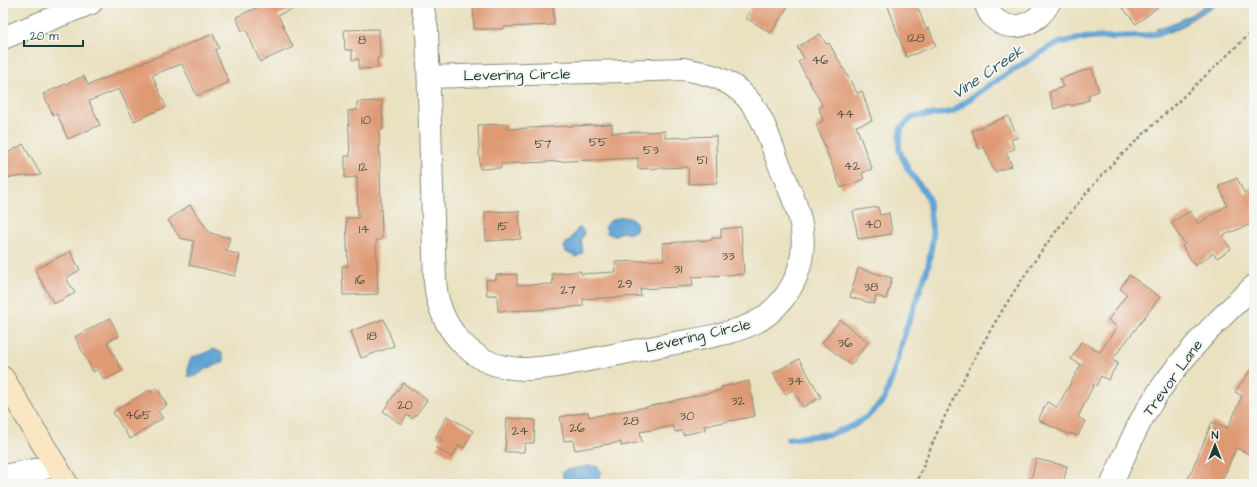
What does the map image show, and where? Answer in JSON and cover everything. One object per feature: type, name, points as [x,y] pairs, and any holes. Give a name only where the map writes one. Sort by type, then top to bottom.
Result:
[{"type":"main road","points":[[3,378],[67,484]]},
{"type":"street","points":[[3,38],[91,3]]},
{"type":"street","name":"Levering Circle","points":[[422,3],[427,30],[435,282],[438,300],[445,319],[455,336],[470,351],[488,362],[506,368],[532,369],[551,367],[710,336],[735,330],[752,324],[767,316],[782,301],[792,287],[800,269],[803,251],[802,231],[798,212],[768,133],[758,113],[747,98],[731,84],[710,74],[684,70],[429,77]]},
{"type":"street","points":[[985,3],[991,15],[1002,23],[1015,26],[1028,24],[1039,18],[1049,3]]},
{"type":"street","name":"Trevor Lane","points":[[1112,484],[1147,410],[1171,375],[1209,329],[1254,286]]},
{"type":"street","points":[[3,476],[56,466]]},
{"type":"path","points":[[916,484],[946,413],[965,375],[1014,291],[1049,242],[1090,189],[1115,161],[1254,30]]},
{"type":"water","points":[[1209,3],[1221,3],[1190,20],[1181,28],[1157,36],[1157,28],[1184,18]]},
{"type":"water","points":[[622,217],[634,220],[637,226],[636,230],[631,233],[622,232],[614,236],[607,233],[605,226],[608,222]]},
{"type":"water","points":[[578,228],[581,228],[584,233],[581,240],[583,250],[582,254],[576,257],[566,252],[564,247]]},
{"type":"water","points":[[213,349],[221,352],[224,361],[206,369],[197,376],[188,376],[188,365],[192,357]]},
{"type":"water","points":[[597,466],[601,471],[599,480],[595,484],[565,484],[562,474],[565,470]]},
{"type":"building","points":[[267,3],[306,4],[278,15],[293,47],[260,62],[246,29],[242,31],[236,17]]},
{"type":"building","points":[[473,3],[495,3],[495,5],[553,3],[554,25],[504,27],[504,29],[474,29]]},
{"type":"building","points":[[755,3],[790,3],[771,33],[746,18]]},
{"type":"building","points":[[897,3],[916,3],[926,29],[929,28],[936,46],[906,57],[888,6]]},
{"type":"building","points":[[1119,3],[1163,3],[1136,24]]},
{"type":"building","points":[[379,29],[380,57],[377,58],[378,68],[359,69],[359,59],[352,60],[352,50],[345,50],[344,30]]},
{"type":"building","points":[[213,34],[219,48],[215,50],[229,82],[197,96],[182,64],[152,75],[166,107],[134,121],[119,89],[89,101],[100,125],[68,139],[57,114],[53,115],[43,94],[84,76],[88,85]]},
{"type":"building","points":[[820,34],[826,44],[829,43],[857,93],[862,91],[872,121],[856,126],[872,169],[862,173],[864,179],[841,188],[816,124],[823,121],[819,108],[823,106],[798,62],[804,58],[797,47]]},
{"type":"building","points":[[1092,68],[1099,91],[1088,95],[1089,100],[1071,106],[1070,104],[1054,109],[1049,92],[1063,87],[1060,79]]},
{"type":"building","points":[[382,101],[383,129],[379,130],[382,240],[376,240],[378,294],[343,295],[342,266],[348,266],[346,218],[358,218],[357,177],[345,178],[345,156],[350,156],[348,111],[357,110],[357,102]]},
{"type":"building","points":[[1008,116],[1018,137],[1011,140],[1015,149],[1006,152],[1012,166],[995,172],[984,147],[979,149],[972,131]]},
{"type":"building","points":[[507,124],[507,129],[612,124],[612,133],[665,131],[665,138],[716,136],[717,183],[689,184],[688,167],[638,169],[638,158],[501,164],[501,168],[480,169],[478,125]]},
{"type":"building","points":[[23,144],[41,175],[3,178],[3,156]]},
{"type":"building","points":[[1237,178],[1244,193],[1254,188],[1254,223],[1222,236],[1231,249],[1217,258],[1213,253],[1195,266],[1182,246],[1185,244],[1171,223],[1190,211],[1198,224],[1227,205],[1219,186]]},
{"type":"building","points":[[190,205],[210,233],[230,238],[226,251],[240,255],[235,276],[189,265],[194,241],[180,238],[168,220]]},
{"type":"building","points":[[878,207],[880,215],[889,213],[892,234],[858,239],[853,211]]},
{"type":"building","points":[[519,211],[521,239],[486,241],[485,212]]},
{"type":"building","points":[[741,227],[744,274],[692,277],[693,286],[640,289],[641,296],[583,299],[583,306],[538,310],[498,311],[497,295],[487,295],[486,280],[496,280],[496,275],[517,274],[517,285],[553,284],[552,274],[581,271],[581,274],[616,272],[615,262],[664,260],[663,243],[712,240],[712,238],[721,238],[721,229]]},
{"type":"building","points":[[70,251],[80,270],[66,278],[75,293],[54,304],[35,270]]},
{"type":"building","points":[[858,268],[892,278],[886,299],[876,296],[874,304],[850,297]]},
{"type":"building","points":[[1129,275],[1160,297],[1112,360],[1118,363],[1108,380],[1101,376],[1096,386],[1094,384],[1078,417],[1085,421],[1078,436],[1071,433],[1070,435],[1038,420],[1047,402],[1057,407],[1081,365],[1071,359],[1081,342],[1100,352],[1117,327],[1108,320],[1127,294],[1120,289]]},
{"type":"building","points":[[110,318],[119,336],[107,342],[122,371],[104,380],[98,369],[93,372],[75,337]]},
{"type":"building","points":[[384,319],[394,346],[361,358],[351,331]]},
{"type":"building","points":[[840,320],[868,342],[851,365],[822,343]]},
{"type":"building","points":[[799,359],[821,397],[803,407],[793,390],[785,394],[773,373]]},
{"type":"building","points":[[1254,365],[1254,441],[1249,454],[1236,448],[1221,484],[1186,484],[1212,422],[1228,428],[1242,396],[1235,392]]},
{"type":"building","points":[[749,381],[755,416],[704,426],[705,430],[683,435],[682,431],[675,432],[673,426],[640,432],[642,442],[621,446],[621,442],[575,450],[573,440],[564,441],[560,417],[588,412],[589,417],[642,408],[721,390],[721,387]]},
{"type":"building","points":[[403,383],[427,400],[413,419],[407,415],[401,424],[383,411]]},
{"type":"building","points":[[157,388],[167,405],[158,411],[163,418],[130,439],[113,412],[149,390],[150,392]]},
{"type":"building","points":[[447,416],[473,431],[464,448],[459,445],[452,457],[436,448],[442,439],[436,436]]},
{"type":"building","points":[[507,418],[535,420],[534,443],[525,443],[524,452],[505,452]]},
{"type":"building","points":[[1036,459],[1067,466],[1063,484],[1030,484]]},
{"type":"waterway","name":"Vine Creek","points":[[788,439],[831,434],[853,426],[868,416],[884,400],[894,372],[906,329],[928,267],[933,237],[928,197],[908,169],[899,150],[901,128],[913,117],[952,112],[989,85],[1050,47],[1062,42],[1084,38],[1144,36],[1164,32]]}]
